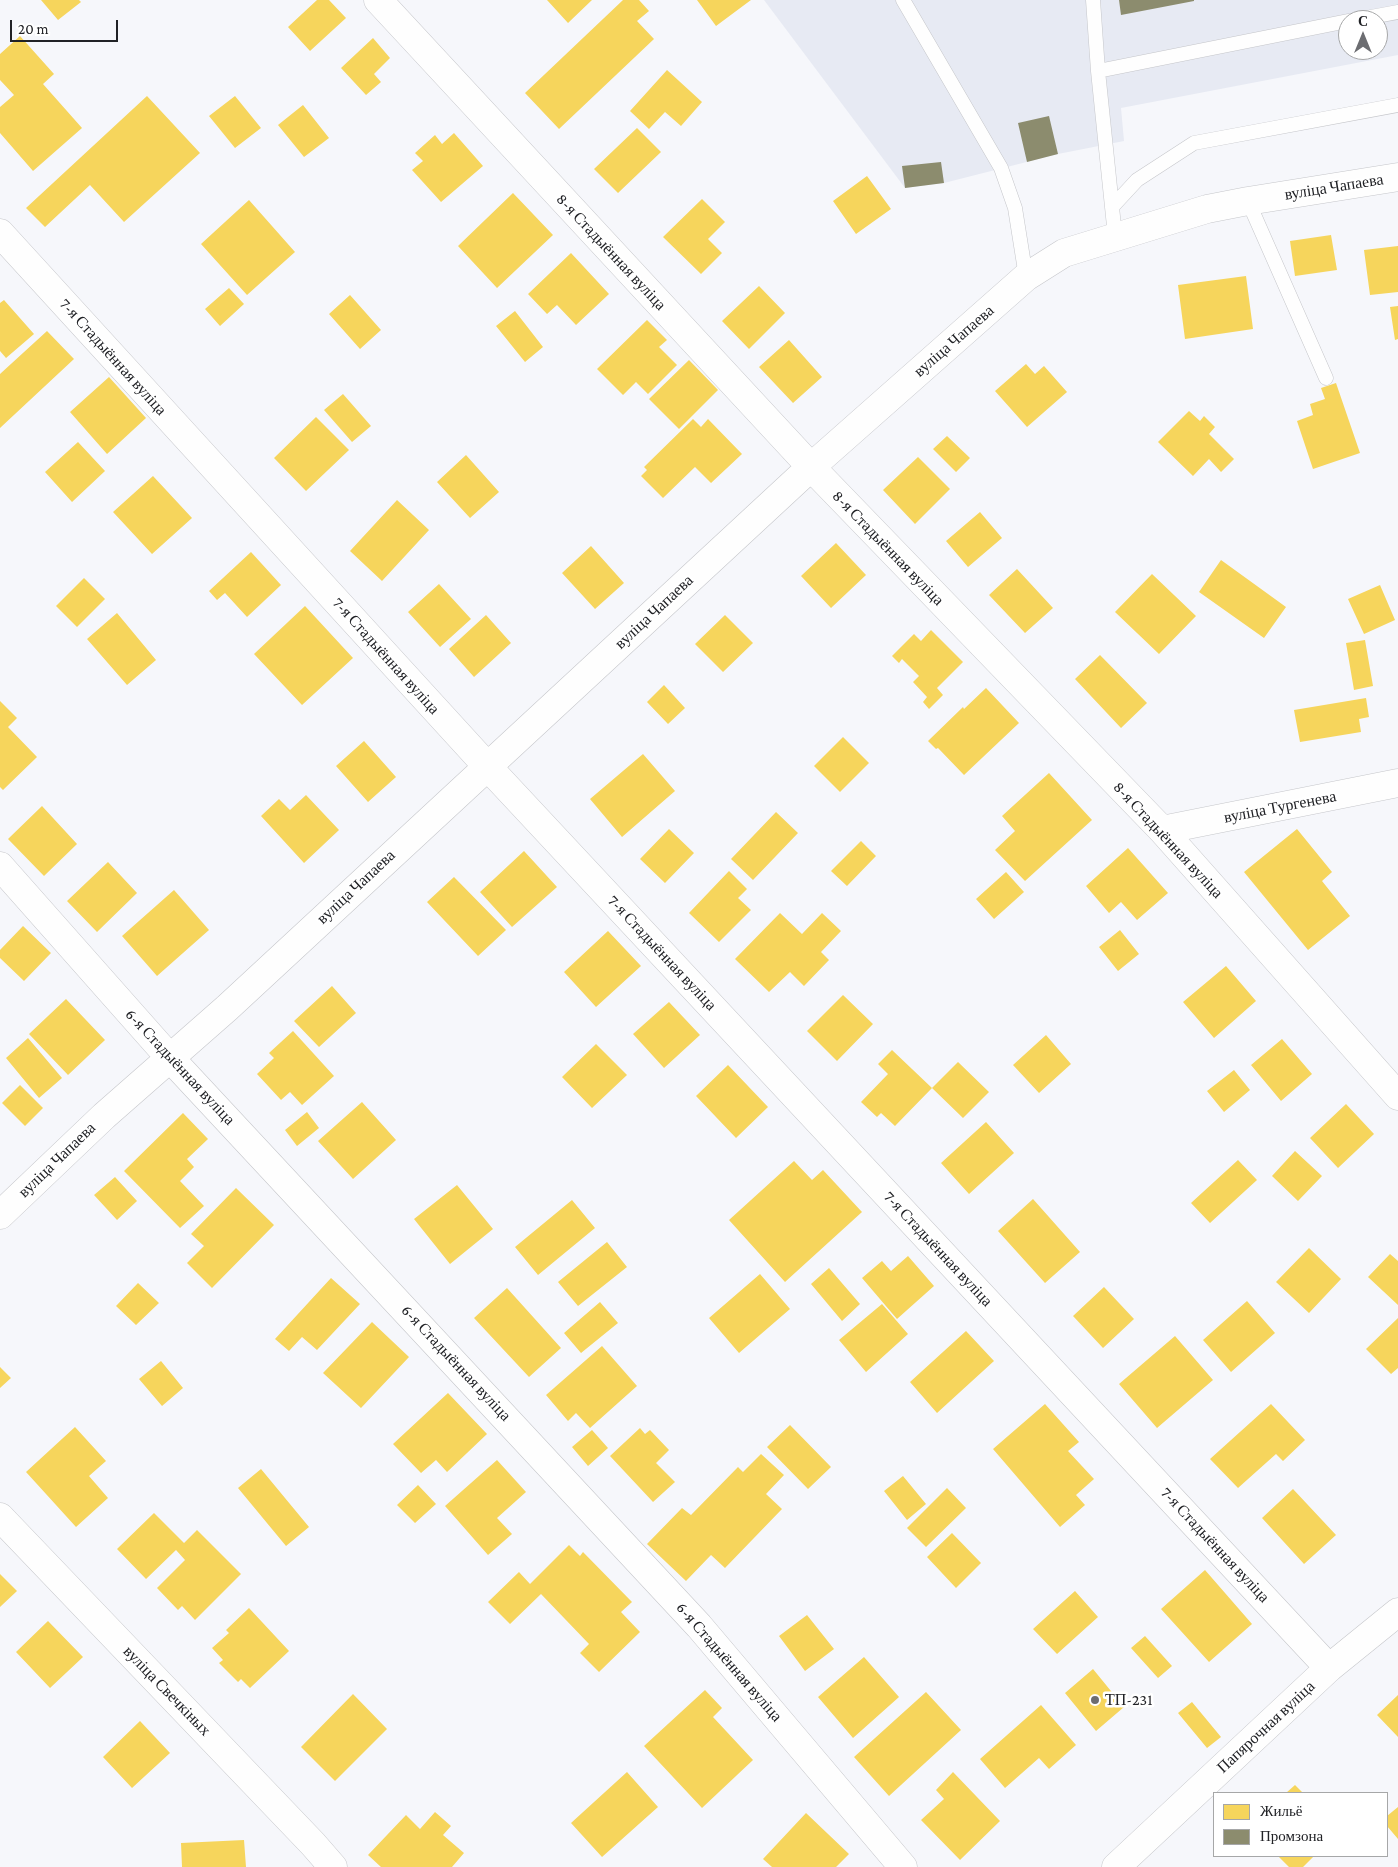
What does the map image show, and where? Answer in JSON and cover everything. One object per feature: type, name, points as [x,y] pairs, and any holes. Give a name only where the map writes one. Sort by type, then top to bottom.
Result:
[{"type":"street","name":"8-я Стадыённая вуліца","points":[[378,0],[810,467],[1162,830],[1398,1096]]},
{"type":"street","name":"вуліца Чапаева","points":[[0,1215],[104,1116],[234,1001],[810,467],[1026,277],[1064,253],[1207,209],[1398,177]]},
{"type":"street","name":"7-я Стадыённая вуліца","points":[[0,233],[487,766],[1329,1668]]},
{"type":"street","name":"вуліца Тургенева","points":[[1162,830],[1398,783]]},
{"type":"street","name":"6-я Стадыённая вуліца","points":[[0,866],[170,1058],[699,1626],[903,1867]]},
{"type":"street","name":"вуліца Свечкіных","points":[[0,1517],[333,1867]]},
{"type":"street","name":"Папярочная вуліца","points":[[1116,1867],[1329,1668],[1398,1612]]},
{"type":"lane","points":[[903,0],[1002,168],[1015,208],[1026,277]]},
{"type":"lane","points":[[1093,0],[1098,71],[1115,236]]},
{"type":"lane","points":[[1098,71],[1338,24]]},
{"type":"lane","points":[[1112,207],[1137,180],[1194,143],[1398,105]]},
{"type":"lane","points":[[1248,201],[1326,378]]},
{"type":"shaded area","points":[[764,0],[1398,0],[1398,55],[1388,57],[1388,10],[1338,10],[1338,60],[1372,60],[1121,108],[1124,141],[1058,154],[944,183],[905,188]]},
{"type":"building: Жильё","points":[[41,0],[79,0],[81,2],[58,20]]},
{"type":"building: Жильё","points":[[317,0],[329,0],[346,18],[310,51],[288,27]]},
{"type":"building: Жильё","points":[[547,0],[592,0],[568,23]]},
{"type":"building: Жильё","points":[[623,0],[639,0],[649,11],[637,21],[654,39],[559,129],[525,93]]},
{"type":"building: Жильё","points":[[697,0],[751,0],[716,26]]},
{"type":"building: Жильё","points":[[20,36],[54,74],[43,84],[82,128],[33,171],[0,133],[0,107],[14,95],[0,80],[0,54]]},
{"type":"building: Жильё","points":[[373,38],[390,58],[374,74],[381,82],[366,95],[341,68]]},
{"type":"building: Жильё","points":[[667,70],[702,102],[681,126],[665,112],[649,129],[630,111]]},
{"type":"building: Жильё","points":[[147,96],[200,153],[124,222],[90,185],[45,227],[26,208]]},
{"type":"building: Жильё","points":[[235,96],[261,128],[235,148],[209,116]]},
{"type":"building: Жильё","points":[[303,105],[329,138],[304,157],[278,125]]},
{"type":"building: Жильё","points":[[637,128],[661,152],[618,193],[594,169]]},
{"type":"building: Жильё","points":[[454,133],[483,166],[441,202],[412,170],[423,161],[415,153],[435,135],[442,144]]},
{"type":"building: Жильё","points":[[867,176],[891,209],[856,234],[833,201]]},
{"type":"building: Жильё","points":[[513,193],[553,235],[497,288],[458,246]]},
{"type":"building: Жильё","points":[[702,199],[725,222],[708,239],[722,253],[701,274],[663,237]]},
{"type":"building: Жильё","points":[[249,200],[295,252],[247,295],[201,244]]},
{"type":"building: Жильё","points":[[1331,235],[1337,270],[1295,276],[1290,241]]},
{"type":"building: Жильё","points":[[1398,246],[1398,292],[1370,295],[1364,250]]},
{"type":"building: Жильё","points":[[571,253],[609,294],[576,325],[557,305],[547,314],[528,294]]},
{"type":"building: Жильё","points":[[1246,276],[1253,329],[1185,339],[1178,285]]},
{"type":"building: Жильё","points":[[759,286],[785,313],[749,349],[722,321]]},
{"type":"building: Жильё","points":[[229,288],[244,304],[220,326],[205,309]]},
{"type":"building: Жильё","points":[[350,295],[381,330],[360,349],[329,314]]},
{"type":"building: Жильё","points":[[4,300],[34,334],[6,358],[0,351],[0,303]]},
{"type":"building: Жильё","points":[[1398,306],[1398,339],[1395,340],[1390,307]]},
{"type":"building: Жильё","points":[[515,311],[543,347],[525,362],[496,326]]},
{"type":"building: Жильё","points":[[647,320],[667,340],[659,347],[677,365],[648,394],[636,382],[623,395],[597,369]]},
{"type":"building: Жильё","points":[[47,331],[74,359],[0,428],[0,374]]},
{"type":"building: Жильё","points":[[789,340],[822,377],[793,403],[759,367]]},
{"type":"building: Жильё","points":[[689,360],[718,390],[679,429],[649,399]]},
{"type":"building: Жильё","points":[[1026,364],[1035,374],[1044,366],[1067,392],[1027,427],[995,391]]},
{"type":"building: Жильё","points":[[109,377],[146,418],[107,454],[70,412]]},
{"type":"building: Жильё","points":[[1336,383],[1360,453],[1313,469],[1297,421],[1313,415],[1310,404],[1325,399],[1321,388]]},
{"type":"building: Жильё","points":[[343,394],[371,426],[352,442],[324,410]]},
{"type":"building: Жильё","points":[[1189,411],[1200,421],[1204,416],[1215,427],[1209,434],[1234,459],[1221,472],[1209,459],[1193,476],[1158,442]]},
{"type":"building: Жильё","points":[[316,417],[349,450],[306,491],[274,458]]},
{"type":"building: Жильё","points":[[693,419],[701,427],[708,419],[742,454],[711,483],[695,467],[663,498],[641,476],[647,470],[644,467]]},
{"type":"building: Жильё","points":[[947,436],[970,458],[956,472],[933,449]]},
{"type":"building: Жильё","points":[[78,442],[105,471],[72,502],[45,472]]},
{"type":"building: Жильё","points":[[466,455],[499,492],[470,518],[437,482]]},
{"type":"building: Жильё","points":[[918,457],[950,489],[915,524],[883,490]]},
{"type":"building: Жильё","points":[[153,476],[192,518],[152,554],[113,512]]},
{"type":"building: Жильё","points":[[397,500],[429,530],[382,581],[350,551]]},
{"type":"building: Жильё","points":[[980,512],[1002,538],[968,567],[946,541]]},
{"type":"building: Жильё","points":[[836,543],[866,575],[831,608],[801,576]]},
{"type":"building: Жильё","points":[[591,546],[624,583],[595,609],[562,573]]},
{"type":"building: Жильё","points":[[251,552],[281,585],[247,617],[225,593],[217,600],[209,591]]},
{"type":"building: Жильё","points":[[1221,560],[1286,607],[1264,638],[1199,592]]},
{"type":"building: Жильё","points":[[1017,569],[1053,608],[1025,633],[989,595]]},
{"type":"building: Жильё","points":[[1152,574],[1196,616],[1159,654],[1115,612]]},
{"type":"building: Жильё","points":[[84,578],[105,599],[77,627],[56,606]]},
{"type":"building: Жильё","points":[[439,584],[471,619],[440,647],[408,612]]},
{"type":"building: Жильё","points":[[1380,585],[1395,620],[1364,634],[1348,599]]},
{"type":"building: Жильё","points":[[305,606],[353,658],[302,705],[254,654]]},
{"type":"building: Жильё","points":[[117,613],[156,660],[127,685],[87,639]]},
{"type":"building: Жильё","points":[[486,615],[511,643],[474,677],[449,649]]},
{"type":"building: Жильё","points":[[725,615],[753,643],[723,672],[695,644]]},
{"type":"building: Жильё","points":[[931,630],[963,662],[937,688],[943,695],[929,709],[923,702],[927,697],[913,682],[919,676],[902,659],[899,663],[892,656],[914,634],[921,641]]},
{"type":"building: Жильё","points":[[1365,640],[1373,686],[1354,690],[1346,643]]},
{"type":"building: Жильё","points":[[1100,655],[1147,703],[1121,728],[1075,679]]},
{"type":"building: Жильё","points":[[664,685],[685,708],[668,724],[647,702]]},
{"type":"building: Жильё","points":[[986,688],[1019,723],[964,775],[938,748],[936,749],[928,741]]},
{"type":"building: Жильё","points":[[1366,698],[1369,717],[1359,719],[1361,732],[1300,742],[1294,710]]},
{"type":"building: Жильё","points":[[0,701],[17,718],[8,727],[37,757],[3,790],[0,787]]},
{"type":"building: Жильё","points":[[843,737],[869,763],[840,792],[814,766]]},
{"type":"building: Жильё","points":[[364,741],[396,777],[368,802],[336,766]]},
{"type":"building: Жильё","points":[[643,754],[675,791],[622,837],[590,799]]},
{"type":"building: Жильё","points":[[1049,773],[1092,820],[1025,881],[995,850],[1015,831],[1002,816]]},
{"type":"building: Жильё","points":[[306,795],[339,830],[304,863],[261,816],[279,799],[290,810]]},
{"type":"building: Жильё","points":[[42,806],[77,844],[44,876],[8,839]]},
{"type":"building: Жильё","points":[[776,812],[798,833],[753,880],[731,859]]},
{"type":"building: Жильё","points":[[669,829],[694,853],[665,883],[640,859]]},
{"type":"building: Жильё","points":[[1297,829],[1332,872],[1322,881],[1350,916],[1308,950],[1244,872]]},
{"type":"building: Жильё","points":[[861,841],[876,856],[847,886],[831,871]]},
{"type":"building: Жильё","points":[[1128,848],[1168,893],[1137,920],[1121,902],[1109,913],[1086,886]]},
{"type":"building: Жильё","points":[[524,851],[557,887],[512,927],[480,892]]},
{"type":"building: Жильё","points":[[108,862],[137,893],[97,932],[67,901]]},
{"type":"building: Жильё","points":[[729,871],[747,889],[738,898],[751,910],[719,942],[689,913]]},
{"type":"building: Жильё","points":[[1006,872],[1024,892],[994,919],[976,899]]},
{"type":"building: Жильё","points":[[454,877],[506,930],[478,956],[427,902]]},
{"type":"building: Жильё","points":[[174,890],[209,930],[157,976],[122,936]]},
{"type":"building: Жильё","points":[[780,913],[802,934],[822,913],[841,931],[821,952],[829,960],[804,986],[790,972],[769,992],[735,959]]},
{"type":"building: Жильё","points":[[23,926],[51,953],[24,981],[0,958],[0,950]]},
{"type":"building: Жильё","points":[[1120,930],[1139,954],[1118,971],[1099,947]]},
{"type":"building: Жильё","points":[[608,931],[641,966],[596,1007],[564,972]]},
{"type":"building: Жильё","points":[[1226,966],[1256,1001],[1214,1038],[1183,1002]]},
{"type":"building: Жильё","points":[[332,986],[356,1013],[319,1047],[294,1021]]},
{"type":"building: Жильё","points":[[843,995],[873,1024],[837,1061],[807,1031]]},
{"type":"building: Жильё","points":[[66,999],[105,1040],[68,1075],[29,1034]]},
{"type":"building: Жильё","points":[[669,1002],[700,1035],[664,1068],[633,1034]]},
{"type":"building: Жильё","points":[[293,1031],[334,1076],[302,1105],[290,1092],[281,1100],[257,1074],[274,1058],[269,1053]]},
{"type":"building: Жильё","points":[[1046,1035],[1071,1064],[1039,1093],[1013,1065]]},
{"type":"building: Жильё","points":[[28,1038],[62,1078],[39,1098],[6,1058]]},
{"type":"building: Жильё","points":[[1282,1039],[1312,1074],[1281,1101],[1251,1065]]},
{"type":"building: Жильё","points":[[596,1044],[627,1075],[592,1108],[562,1077]]},
{"type":"building: Жильё","points":[[892,1050],[932,1088],[895,1126],[881,1113],[877,1117],[861,1102],[888,1074],[878,1064]]},
{"type":"building: Жильё","points":[[958,1062],[989,1092],[963,1118],[932,1088]]},
{"type":"building: Жильё","points":[[728,1065],[768,1107],[736,1138],[696,1096]]},
{"type":"building: Жильё","points":[[1234,1070],[1250,1090],[1224,1112],[1207,1091]]},
{"type":"building: Жильё","points":[[20,1085],[43,1108],[25,1126],[2,1103]]},
{"type":"building: Жильё","points":[[362,1102],[396,1140],[353,1179],[318,1141]]},
{"type":"building: Жильё","points":[[1346,1104],[1374,1134],[1338,1168],[1310,1138]]},
{"type":"building: Жильё","points":[[307,1112],[319,1128],[297,1146],[285,1130]]},
{"type":"building: Жильё","points":[[183,1113],[208,1139],[187,1159],[194,1167],[180,1181],[204,1206],[180,1228],[124,1171]]},
{"type":"building: Жильё","points":[[986,1122],[1014,1153],[969,1194],[941,1163]]},
{"type":"building: Жильё","points":[[1295,1151],[1322,1176],[1298,1201],[1272,1176]]},
{"type":"building: Жильё","points":[[1238,1160],[1257,1180],[1210,1223],[1191,1203]]},
{"type":"building: Жильё","points":[[794,1161],[812,1180],[823,1170],[862,1212],[785,1282],[729,1220]]},
{"type":"building: Жильё","points":[[115,1177],[137,1201],[117,1220],[94,1195]]},
{"type":"building: Жильё","points":[[457,1185],[493,1229],[450,1264],[414,1219]]},
{"type":"building: Жильё","points":[[236,1188],[274,1225],[212,1288],[187,1263],[204,1246],[191,1234]]},
{"type":"building: Жильё","points":[[1033,1199],[1080,1252],[1045,1283],[998,1231]]},
{"type":"building: Жильё","points":[[572,1200],[595,1228],[538,1275],[515,1247]]},
{"type":"building: Жильё","points":[[607,1242],[627,1267],[578,1306],[558,1282]]},
{"type":"building: Жильё","points":[[1309,1248],[1341,1279],[1309,1313],[1276,1282]]},
{"type":"building: Жильё","points":[[1390,1254],[1398,1261],[1398,1305],[1368,1277]]},
{"type":"building: Жильё","points":[[908,1256],[934,1286],[897,1319],[862,1278],[882,1261],[891,1271]]},
{"type":"building: Жильё","points":[[829,1268],[860,1304],[842,1321],[811,1284]]},
{"type":"building: Жильё","points":[[760,1274],[790,1309],[739,1353],[709,1318]]},
{"type":"building: Жильё","points":[[331,1278],[360,1304],[317,1350],[302,1337],[289,1351],[275,1339]]},
{"type":"building: Жильё","points":[[138,1283],[159,1303],[136,1325],[116,1306]]},
{"type":"building: Жильё","points":[[1104,1287],[1134,1319],[1103,1348],[1073,1316]]},
{"type":"building: Жильё","points":[[507,1288],[561,1348],[529,1377],[474,1318]]},
{"type":"building: Жильё","points":[[1247,1301],[1275,1333],[1231,1372],[1203,1340]]},
{"type":"building: Жильё","points":[[600,1302],[618,1323],[581,1353],[564,1333]]},
{"type":"building: Жильё","points":[[882,1304],[908,1334],[866,1372],[839,1340]]},
{"type":"building: Жильё","points":[[1398,1318],[1398,1368],[1391,1374],[1366,1349]]},
{"type":"building: Жильё","points":[[372,1322],[409,1357],[361,1408],[323,1373]]},
{"type":"building: Жильё","points":[[966,1331],[994,1361],[937,1413],[910,1382]]},
{"type":"building: Жильё","points":[[1175,1336],[1213,1380],[1157,1428],[1119,1384]]},
{"type":"building: Жильё","points":[[602,1346],[637,1386],[590,1428],[576,1413],[568,1421],[546,1395]]},
{"type":"building: Жильё","points":[[161,1361],[183,1388],[162,1406],[139,1379]]},
{"type":"building: Жильё","points":[[0,1367],[11,1378],[0,1388]]},
{"type":"building: Жильё","points":[[448,1393],[487,1434],[447,1472],[436,1460],[421,1473],[393,1444]]},
{"type":"building: Жильё","points":[[1045,1404],[1079,1442],[1068,1451],[1094,1479],[1076,1495],[1085,1505],[1060,1527],[993,1449]]},
{"type":"building: Жильё","points":[[1271,1404],[1305,1440],[1283,1461],[1276,1454],[1238,1488],[1210,1459]]},
{"type":"building: Жильё","points":[[790,1425],[831,1467],[808,1489],[767,1447]]},
{"type":"building: Жильё","points":[[75,1427],[106,1461],[89,1476],[108,1498],[76,1527],[26,1472]]},
{"type":"building: Жильё","points":[[640,1428],[645,1434],[650,1430],[669,1450],[656,1463],[675,1482],[653,1502],[610,1456]]},
{"type":"building: Жильё","points":[[592,1430],[608,1448],[588,1466],[572,1447]]},
{"type":"building: Жильё","points":[[761,1454],[784,1475],[766,1494],[782,1509],[725,1568],[711,1555],[686,1581],[647,1544],[682,1508],[691,1515],[738,1467],[743,1472]]},
{"type":"building: Жильё","points":[[497,1460],[526,1492],[497,1518],[512,1534],[488,1555],[445,1506]]},
{"type":"building: Жильё","points":[[261,1469],[309,1527],[286,1546],[238,1488]]},
{"type":"building: Жильё","points":[[903,1476],[926,1504],[907,1520],[884,1491]]},
{"type":"building: Жильё","points":[[418,1485],[436,1504],[415,1523],[397,1505]]},
{"type":"building: Жильё","points":[[947,1488],[966,1508],[926,1547],[907,1528]]},
{"type":"building: Жильё","points":[[1293,1489],[1336,1535],[1304,1564],[1262,1518]]},
{"type":"building: Жильё","points":[[154,1513],[184,1543],[197,1530],[241,1574],[195,1620],[182,1606],[178,1610],[157,1588],[185,1560],[176,1550],[146,1579],[117,1549]]},
{"type":"building: Жильё","points":[[952,1533],[981,1563],[956,1588],[927,1557]]},
{"type":"building: Жильё","points":[[569,1545],[580,1556],[583,1552],[632,1602],[621,1612],[640,1632],[599,1672],[580,1653],[589,1644],[541,1594],[510,1624],[488,1602],[519,1572],[530,1584]]},
{"type":"building: Жильё","points":[[1205,1570],[1252,1624],[1209,1662],[1161,1609]]},
{"type":"building: Жильё","points":[[0,1574],[17,1591],[0,1607]]},
{"type":"building: Жильё","points":[[1075,1591],[1098,1617],[1057,1654],[1033,1629]]},
{"type":"building: Жильё","points":[[249,1608],[289,1651],[250,1688],[241,1679],[238,1682],[219,1663],[223,1660],[212,1648],[229,1633],[226,1630]]},
{"type":"building: Жильё","points":[[807,1615],[834,1649],[805,1671],[779,1636]]},
{"type":"building: Жильё","points":[[48,1621],[83,1657],[50,1688],[16,1652]]},
{"type":"building: Жильё","points":[[1145,1636],[1172,1666],[1158,1678],[1131,1648]]},
{"type":"building: Жильё","points":[[864,1657],[899,1697],[853,1738],[818,1697]]},
{"type":"building: Жильё","name":"ТП-231","points":[[1093,1669],[1124,1707],[1096,1731],[1065,1693]]},
{"type":"building: Жильё","points":[[705,1690],[722,1708],[713,1717],[753,1760],[702,1808],[644,1746]]},
{"type":"building: Жильё","points":[[926,1692],[961,1730],[889,1796],[854,1757]]},
{"type":"building: Жильё","points":[[353,1694],[387,1729],[335,1781],[301,1747]]},
{"type":"building: Жильё","points":[[1398,1695],[1398,1737],[1377,1715]]},
{"type":"building: Жильё","points":[[1192,1702],[1221,1737],[1207,1748],[1178,1713]]},
{"type":"building: Жильё","points":[[1041,1705],[1076,1745],[1049,1769],[1039,1758],[1005,1788],[980,1759]]},
{"type":"building: Жильё","points":[[140,1721],[170,1753],[132,1788],[103,1757]]},
{"type":"building: Жильё","points":[[627,1772],[658,1807],[602,1857],[571,1823]]},
{"type":"building: Жильё","points":[[953,1772],[1000,1821],[960,1860],[921,1820],[944,1799],[936,1790]]},
{"type":"building: Жильё","points":[[1295,1785],[1302,1792],[1287,1792]]},
{"type":"building: Жильё","points":[[1398,1807],[1398,1839],[1388,1827],[1388,1815]]},
{"type":"building: Жильё","points":[[435,1812],[451,1826],[443,1835],[464,1853],[452,1867],[381,1867],[368,1855],[406,1815],[420,1829]]},
{"type":"building: Жильё","points":[[806,1813],[849,1854],[836,1867],[772,1867],[763,1859]]},
{"type":"building: Жильё","points":[[244,1840],[246,1867],[182,1867],[181,1843]]},
{"type":"building: Жильё","points":[[1279,1857],[1313,1857],[1303,1867],[1289,1867]]},
{"type":"building: Промзона","points":[[1119,0],[1194,0],[1194,1],[1121,15]]},
{"type":"building: Промзона","points":[[1049,116],[1058,154],[1027,162],[1018,123]]},
{"type":"building: Промзона","points":[[941,162],[944,183],[905,188],[902,166]]},
{"type":"place","name":"ТП-231","points":[[1095,1700]]}]
